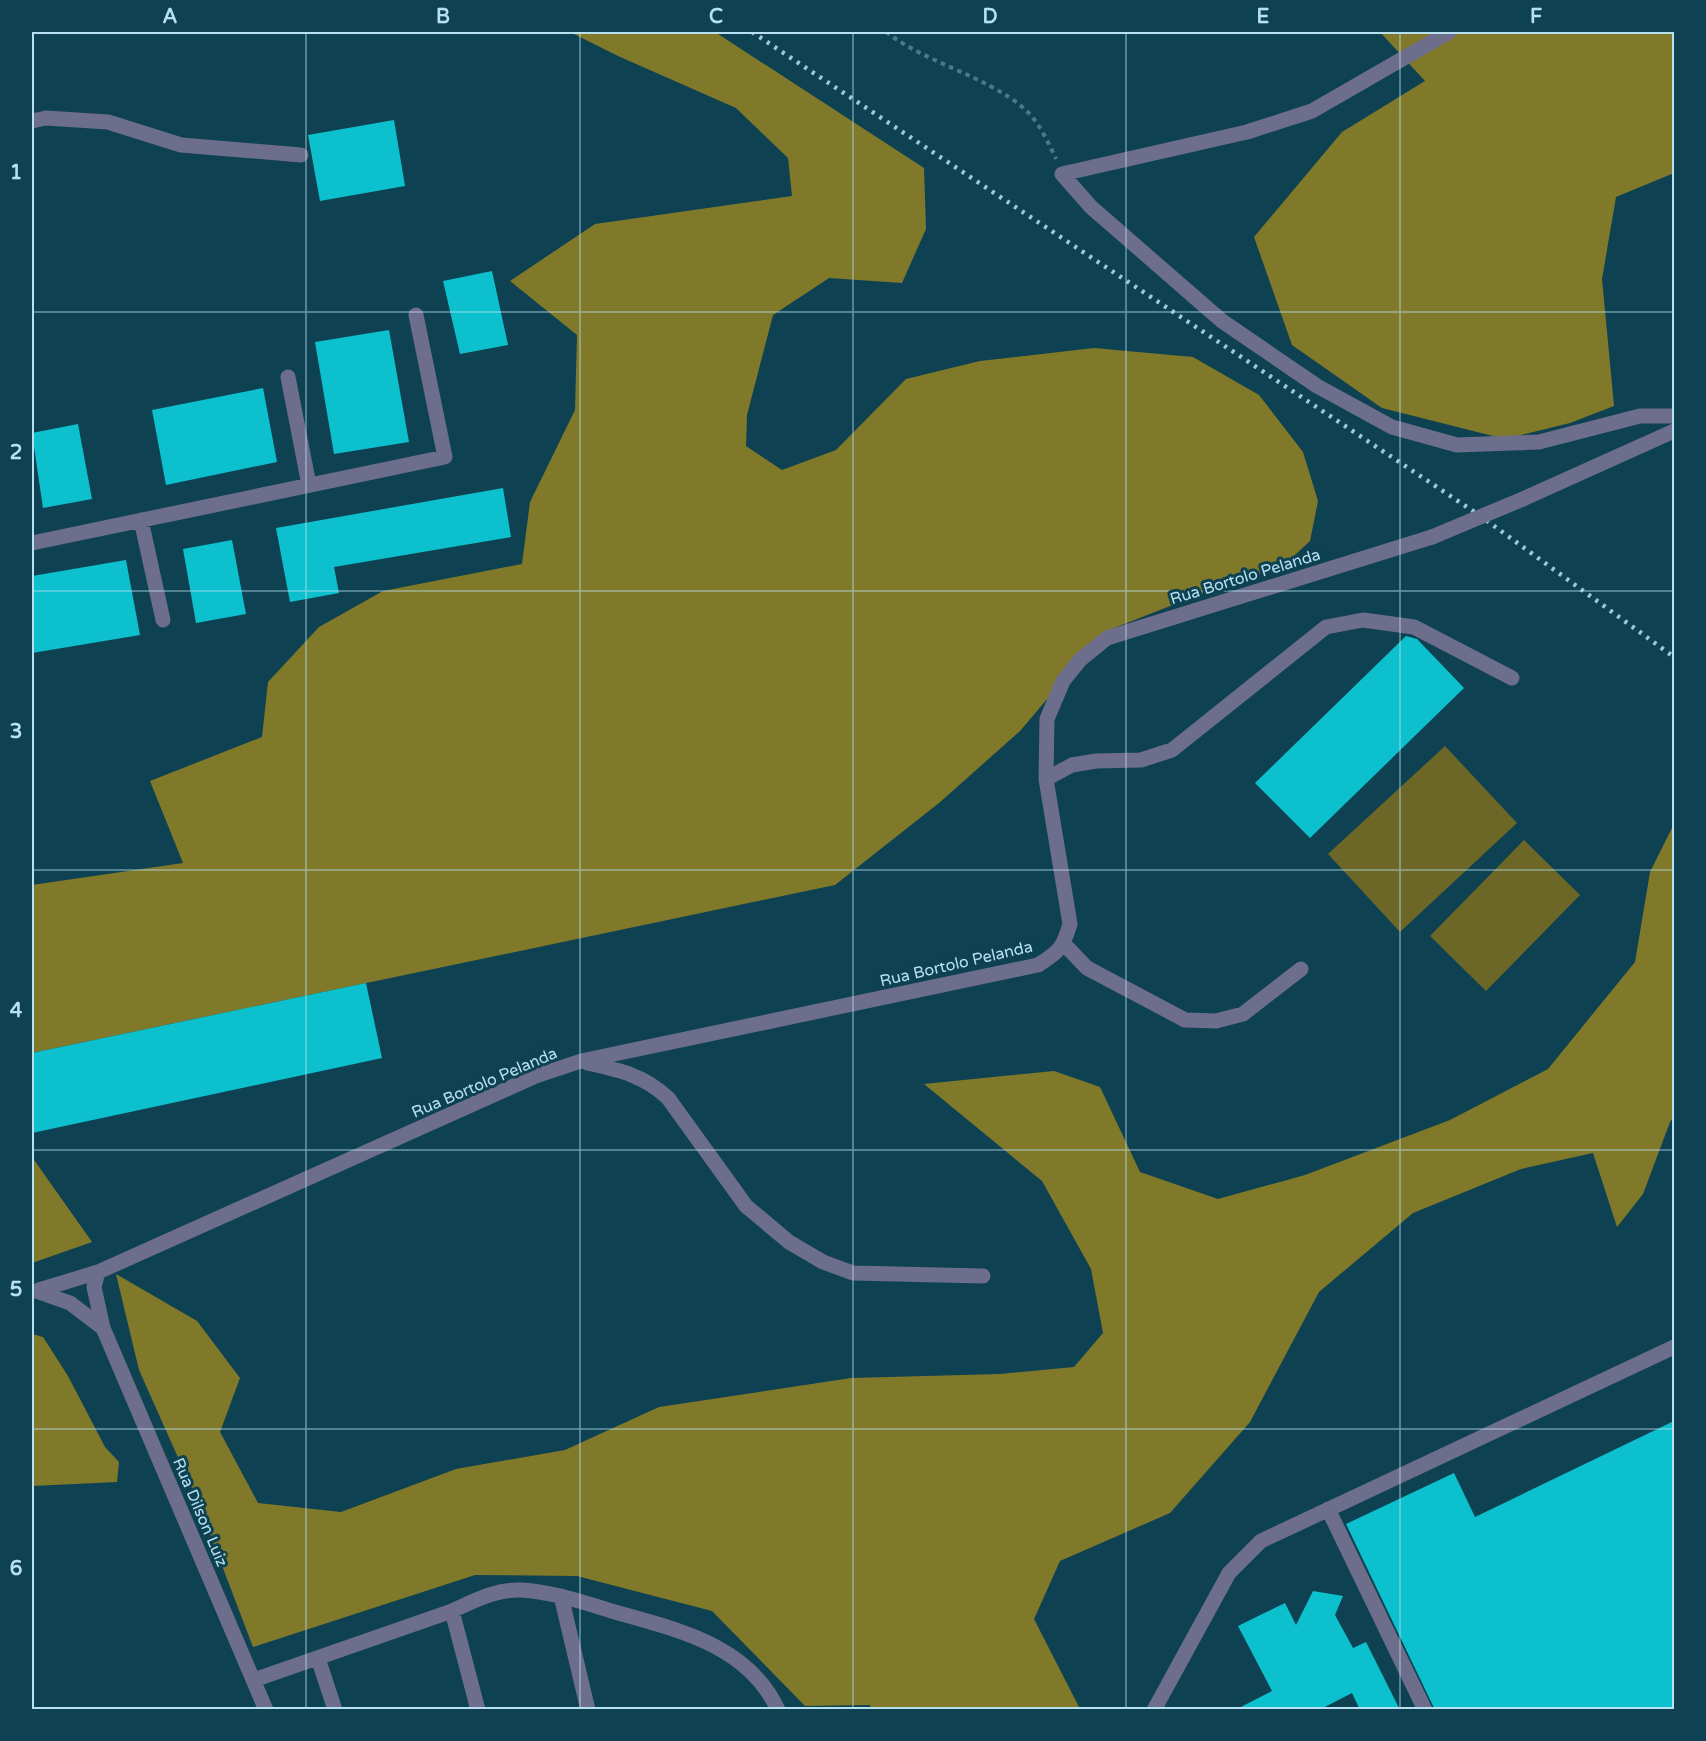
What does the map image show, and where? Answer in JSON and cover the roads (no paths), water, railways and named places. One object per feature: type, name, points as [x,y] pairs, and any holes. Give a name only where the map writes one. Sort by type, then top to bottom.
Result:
[{"type":"street","points":[[1449,32],[1312,111],[1247,132],[1062,174],[1090,207],[1222,321],[1317,386],[1392,427],[1457,445],[1539,442],[1640,417],[1674,416]]},
{"type":"street","points":[[32,121],[46,118],[108,122],[181,145],[301,155]]},
{"type":"street","points":[[32,543],[445,457],[416,315]]},
{"type":"street","points":[[288,377],[309,485]]},
{"type":"street","name":"Rua Bortolo Pelanda","points":[[35,1291],[98,1272],[536,1076],[581,1061],[1038,965],[1064,944],[1070,924],[1046,779],[1047,719],[1063,681],[1080,660],[1107,638],[1432,537],[1674,431]]},
{"type":"street","points":[[141,520],[163,620]]},
{"type":"street","points":[[1046,779],[1072,765],[1096,761],[1141,760],[1172,750],[1326,627],[1363,620],[1414,627],[1512,678]]},
{"type":"street","points":[[1064,944],[1088,968],[1185,1020],[1216,1021],[1243,1014],[1301,969]]},
{"type":"street","points":[[581,1061],[636,1074],[653,1084],[668,1098],[746,1206],[789,1242],[823,1262],[853,1273],[983,1276]]},
{"type":"street","name":"Rua Dilson Luiz","points":[[98,1272],[94,1287],[103,1328],[266,1710]]},
{"type":"street","name":"Rua Bortolo Pelanda","points":[[35,1291],[70,1303],[103,1328]]},
{"type":"street","points":[[1154,1710],[1229,1573],[1261,1541],[1674,1347]]},
{"type":"street","points":[[1328,1509],[1425,1710]]},
{"type":"street","points":[[254,1680],[452,1611],[492,1593],[520,1590],[561,1596],[692,1634],[737,1659],[767,1687],[778,1710]]},
{"type":"street","points":[[561,1596],[588,1710]]},
{"type":"street","points":[[452,1611],[478,1710]]},
{"type":"street","points":[[318,1658],[335,1710]]},
{"type":"railway","points":[[752,32],[1479,515],[1674,657]]}]
